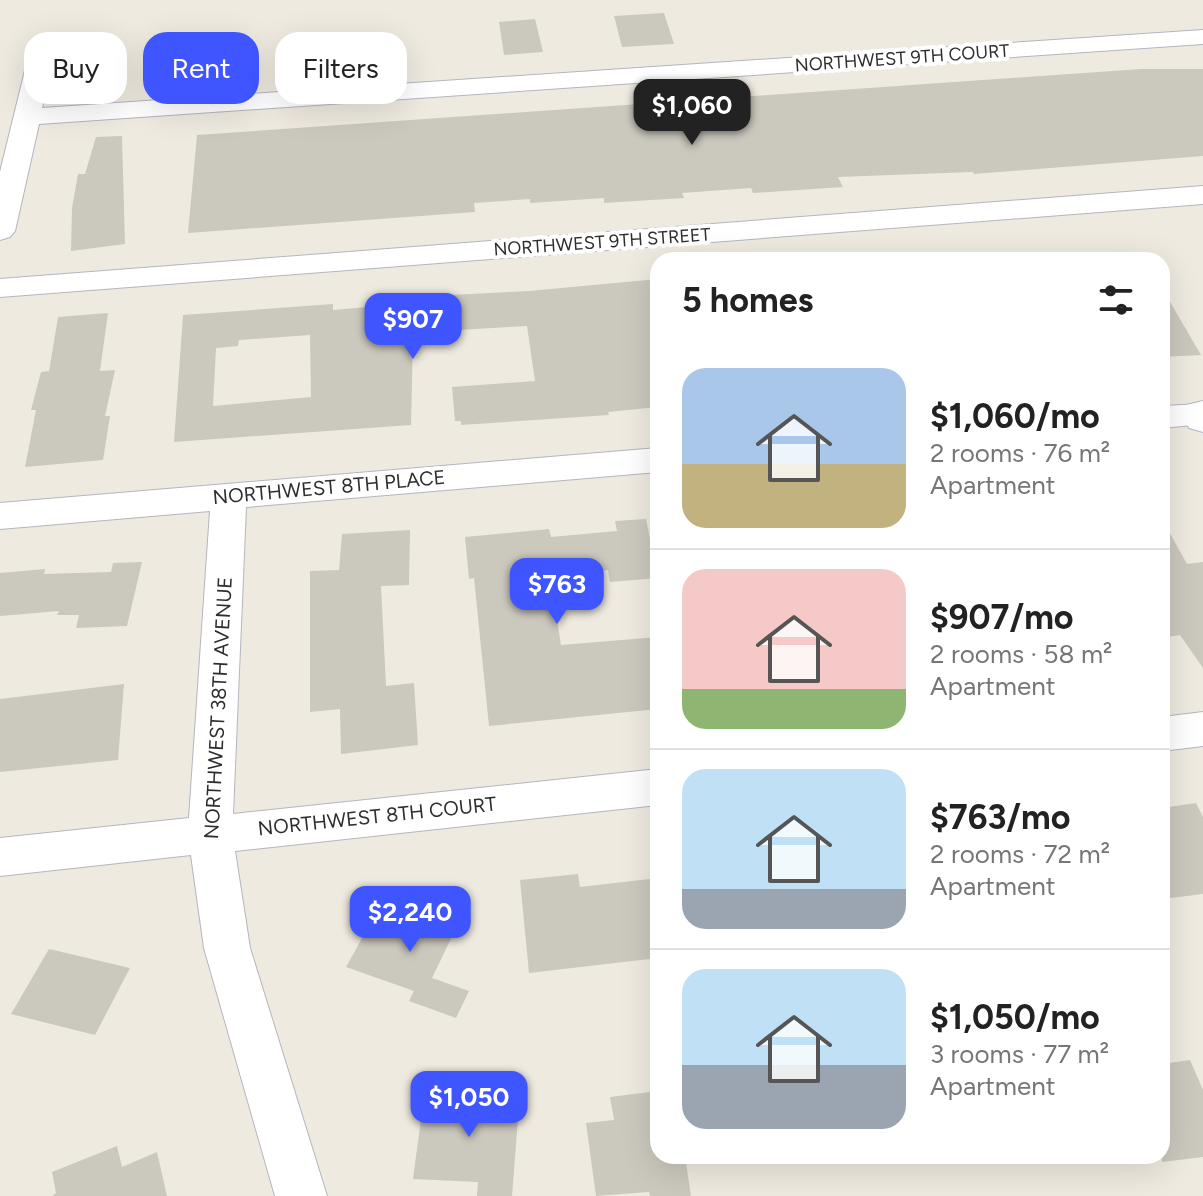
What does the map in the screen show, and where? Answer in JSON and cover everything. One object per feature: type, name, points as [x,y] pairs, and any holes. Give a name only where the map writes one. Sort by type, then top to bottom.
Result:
[{"type":"street","name":"NORTHWEST 9TH COURT","points":[[27,117],[1203,37]]},
{"type":"street","points":[[0,231],[30,104]]},
{"type":"street","name":"NORTHWEST 9TH STREET","points":[[0,288],[1203,195]]},
{"type":"street","name":"NORTHWEST 8TH PLACE","points":[[0,516],[650,461]]},
{"type":"street","name":"NORTHWEST 38TH AVENUE","points":[[229,496],[210,833],[227,948],[301,1196]]},
{"type":"street","points":[[1170,733],[1203,729]]},
{"type":"street","name":"NORTHWEST 8TH COURT","points":[[0,857],[650,788]]},
{"type":"building","points":[[664,13],[674,44],[622,47],[614,16]]},
{"type":"building","points":[[535,19],[543,52],[504,55],[499,22]]},
{"type":"building","points":[[1141,69],[1203,69],[1203,156],[974,174],[838,177],[843,187],[753,193],[751,188],[682,193],[684,198],[604,203],[604,198],[474,203],[475,212],[188,233],[197,135]]},
{"type":"building","points":[[122,136],[125,244],[71,251],[72,208],[78,174],[85,174],[96,137]]},
{"type":"building","points":[[650,280],[650,408],[608,412],[609,415],[461,425],[461,421],[455,421],[452,387],[535,381],[527,326],[423,332],[424,340],[413,340],[411,425],[174,442],[183,315],[333,304],[333,310],[391,305],[391,298],[529,291]],"holes":[[[310,335],[311,397],[213,406],[216,348],[238,346],[239,340]]]},
{"type":"building","points":[[1170,302],[1201,355],[1170,357]]},
{"type":"building","points":[[108,313],[100,371],[115,370],[105,416],[110,416],[103,460],[25,467],[36,410],[31,410],[41,372],[49,371],[58,317]]},
{"type":"building","points":[[646,519],[650,539],[650,579],[610,582],[608,570],[550,576],[561,645],[650,638],[650,710],[489,726],[474,578],[469,579],[465,537],[549,529],[551,537],[617,531],[615,521]]},
{"type":"building","points":[[410,530],[409,585],[381,586],[386,686],[414,683],[418,745],[341,754],[340,709],[310,712],[310,571],[339,570],[342,534]]},
{"type":"building","points":[[1170,533],[1187,564],[1203,562],[1203,668],[1180,635],[1170,637]]},
{"type":"building","points":[[142,562],[127,626],[76,628],[79,615],[57,615],[59,611],[0,616],[0,573],[45,569],[44,574],[111,572],[113,563]]},
{"type":"building","points":[[124,684],[118,760],[0,772],[0,699]]},
{"type":"building","points":[[1196,803],[1203,817],[1203,894],[1170,898],[1170,807]]},
{"type":"building","points":[[578,874],[580,887],[650,879],[650,959],[529,973],[520,880]]},
{"type":"building","points":[[385,897],[459,922],[432,978],[469,991],[456,1018],[409,1001],[414,991],[346,967]]},
{"type":"building","points":[[49,949],[130,968],[95,1035],[11,1014]]},
{"type":"building","points":[[1190,1060],[1203,1090],[1203,1157],[1170,1161],[1170,1063]]},
{"type":"building","points":[[425,1089],[520,1093],[512,1196],[477,1196],[478,1182],[413,1179]]},
{"type":"building","points":[[650,1092],[650,1164],[686,1164],[691,1196],[650,1196],[649,1192],[596,1196],[586,1123],[614,1120],[610,1097]]},
{"type":"building","points":[[117,1146],[122,1167],[157,1152],[167,1196],[52,1196],[56,1193],[52,1172]]}]
